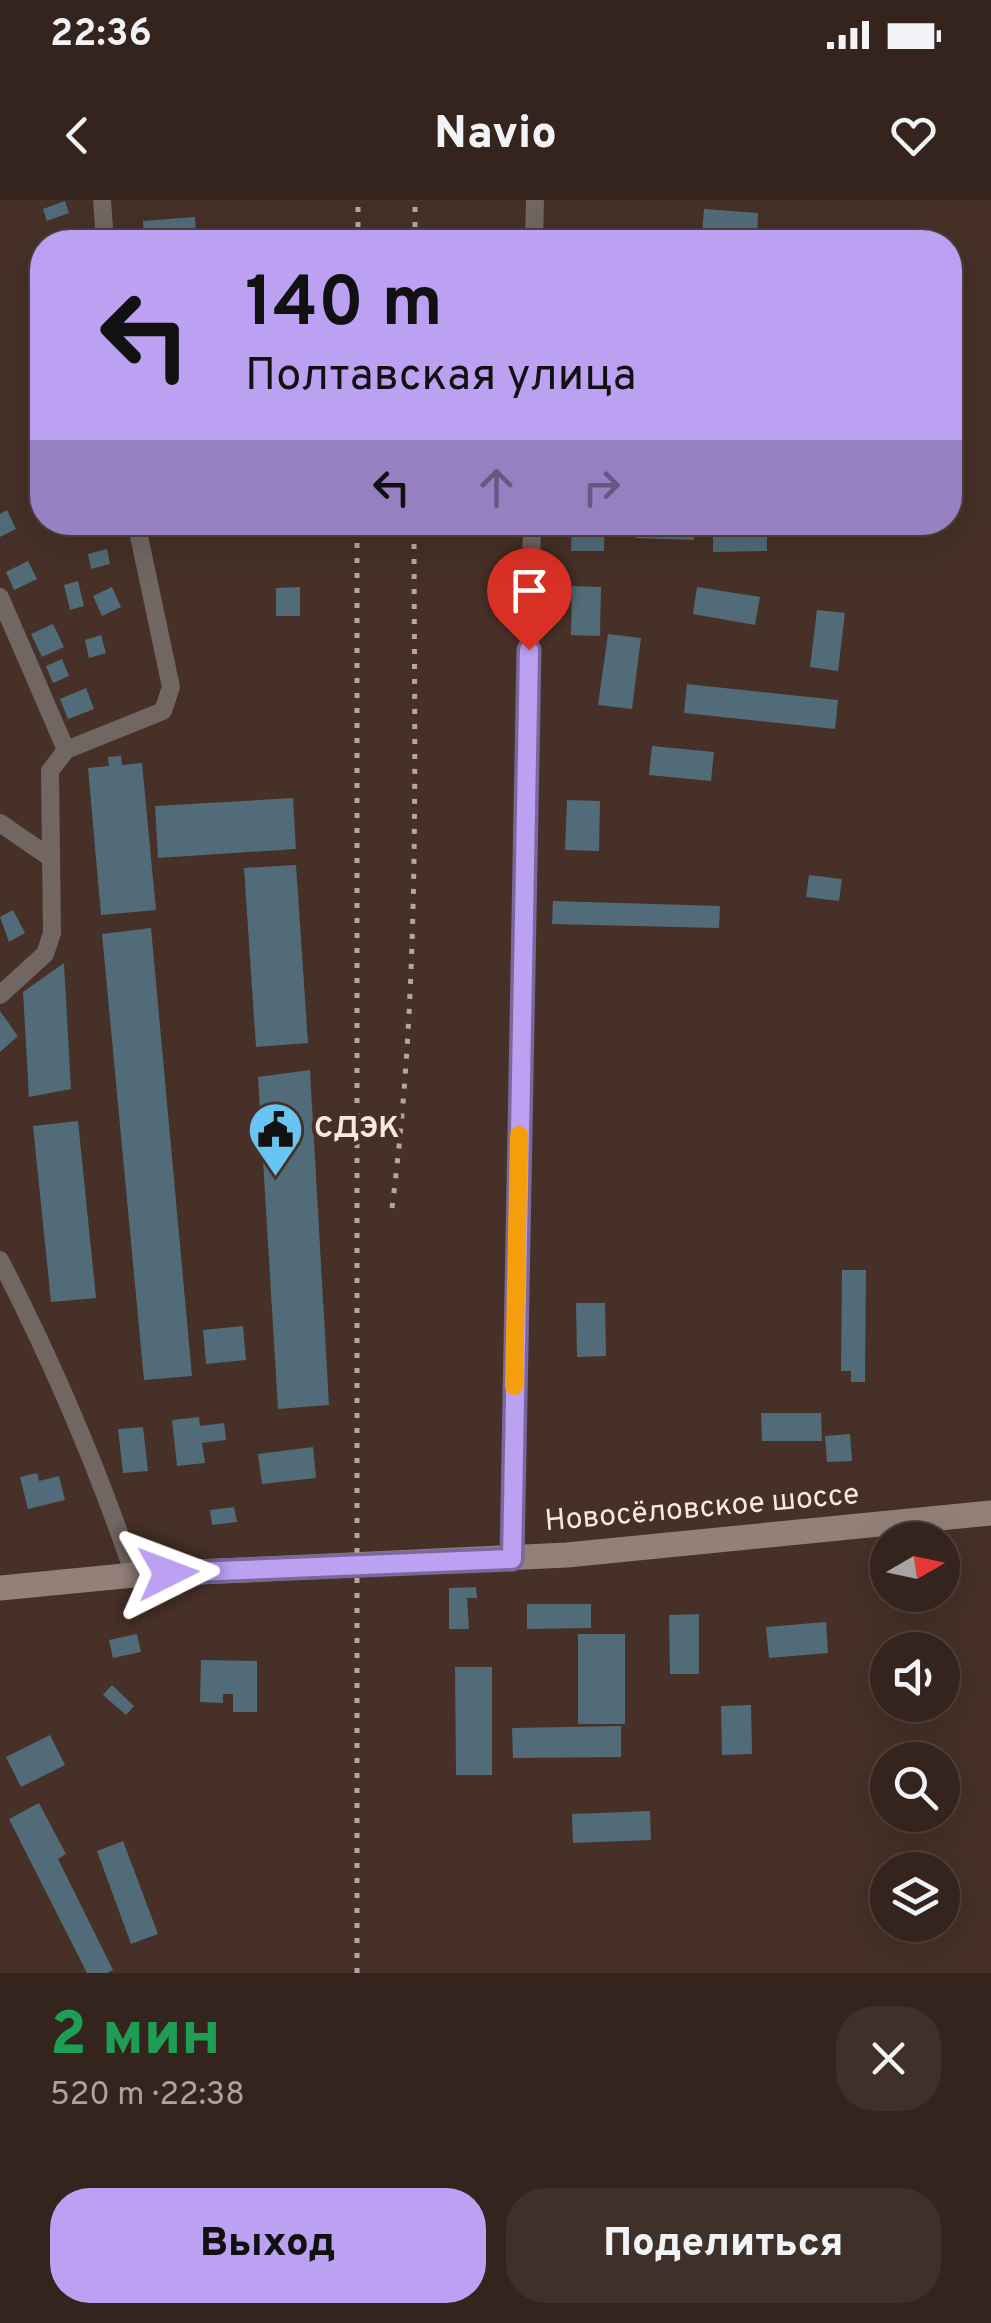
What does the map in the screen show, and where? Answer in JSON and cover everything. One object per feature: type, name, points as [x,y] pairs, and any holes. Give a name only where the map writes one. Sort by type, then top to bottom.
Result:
[{"type":"main road","name":"Новосёловское шоссе","points":[[0,1588],[134,1575],[512,1559],[991,1513]]},
{"type":"street","points":[[102,200],[104,230]]},
{"type":"street","points":[[534,230],[535,200]]},
{"type":"street","points":[[0,994],[44,954],[52,933],[48,856],[50,772],[66,750],[163,710],[172,687],[139,535]]},
{"type":"street","points":[[512,1559],[532,535]]},
{"type":"street","points":[[0,597],[66,750]]},
{"type":"street","points":[[0,824],[48,856]]},
{"type":"street","points":[[0,1260],[51,1360],[102,1482],[134,1575]]},
{"type":"building","points":[[65,201],[69,213],[47,221],[43,209]]},
{"type":"building","points":[[704,209],[758,213],[757,230],[702,230]]},
{"type":"building","points":[[195,217],[196,230],[144,230],[143,221]]},
{"type":"building","points":[[7,510],[16,529],[0,537],[0,514]]},
{"type":"building","points":[[572,535],[605,535],[604,551],[571,551]]},
{"type":"building","points":[[635,535],[694,535],[694,540],[635,538]]},
{"type":"building","points":[[713,535],[767,535],[767,551],[713,552]]},
{"type":"building","points":[[107,549],[110,564],[91,569],[88,554]]},
{"type":"building","points":[[28,561],[37,579],[14,590],[6,572]]},
{"type":"building","points":[[78,581],[84,606],[70,610],[64,585]]},
{"type":"building","points":[[572,586],[601,587],[600,636],[571,635]]},
{"type":"building","points":[[112,587],[121,607],[102,616],[93,596]]},
{"type":"building","points":[[300,587],[300,616],[276,616],[276,588]]},
{"type":"building","points":[[697,587],[760,597],[755,625],[693,614]]},
{"type":"building","points":[[817,610],[845,613],[838,671],[810,667]]},
{"type":"building","points":[[53,624],[64,647],[42,657],[31,634]]},
{"type":"building","points":[[608,634],[641,638],[632,709],[598,705]]},
{"type":"building","points":[[101,635],[106,653],[89,658],[85,640]]},
{"type":"building","points":[[62,659],[69,676],[53,683],[46,666]]},
{"type":"building","points":[[687,684],[838,700],[835,729],[684,713]]},
{"type":"building","points":[[86,688],[94,709],[68,719],[60,699]]},
{"type":"building","points":[[652,746],[714,752],[711,781],[649,775]]},
{"type":"building","points":[[121,756],[122,765],[142,763],[156,910],[101,915],[88,768],[109,766],[108,757]]},
{"type":"building","points":[[293,798],[296,849],[158,858],[155,806]]},
{"type":"building","points":[[567,800],[600,801],[599,851],[565,850]]},
{"type":"building","points":[[296,865],[308,1043],[256,1047],[244,868]]},
{"type":"building","points":[[809,875],[842,879],[839,901],[806,897]]},
{"type":"building","points":[[553,901],[720,906],[719,928],[552,924]]},
{"type":"building","points":[[13,910],[25,933],[9,942],[0,917]]},
{"type":"building","points":[[151,928],[192,1376],[144,1380],[102,934]]},
{"type":"building","points":[[64,963],[71,1089],[29,1097],[23,992]]},
{"type":"building","points":[[0,1011],[18,1036],[0,1052]]},
{"type":"building","points":[[310,1070],[329,1405],[278,1409],[258,1077]]},
{"type":"building","points":[[78,1121],[96,1298],[51,1302],[33,1126]]},
{"type":"building","points":[[842,1270],[866,1270],[865,1382],[851,1382],[851,1371],[841,1371]]},
{"type":"building","points":[[576,1303],[605,1303],[606,1356],[577,1357]]},
{"type":"building","points":[[243,1326],[246,1360],[206,1364],[203,1330]]},
{"type":"building","points":[[761,1413],[821,1413],[822,1441],[762,1441]]},
{"type":"building","points":[[199,1417],[200,1426],[224,1423],[226,1440],[202,1443],[205,1463],[177,1466],[172,1420]]},
{"type":"building","points":[[143,1427],[148,1471],[123,1473],[118,1429]]},
{"type":"building","points":[[850,1434],[852,1461],[827,1462],[825,1436]]},
{"type":"building","points":[[313,1447],[316,1478],[262,1484],[258,1454]]},
{"type":"building","points":[[37,1473],[39,1481],[59,1476],[65,1500],[28,1509],[20,1477]]},
{"type":"building","points":[[234,1507],[237,1522],[212,1525],[210,1510]]},
{"type":"building","points":[[476,1587],[477,1598],[467,1598],[469,1629],[449,1629],[449,1588]]},
{"type":"building","points":[[527,1604],[591,1604],[591,1628],[527,1629]]},
{"type":"building","points":[[699,1614],[699,1674],[670,1674],[669,1615]]},
{"type":"building","points":[[826,1622],[828,1653],[769,1658],[766,1627]]},
{"type":"building","points":[[137,1634],[141,1652],[113,1658],[109,1640]]},
{"type":"building","points":[[578,1634],[625,1634],[625,1724],[578,1724]]},
{"type":"building","points":[[201,1660],[257,1661],[257,1712],[233,1712],[233,1694],[223,1694],[223,1703],[200,1702]]},
{"type":"building","points":[[455,1667],[492,1667],[492,1775],[456,1775]]},
{"type":"building","points":[[112,1685],[134,1706],[126,1715],[103,1695]]},
{"type":"building","points":[[751,1705],[752,1754],[722,1755],[721,1706]]},
{"type":"building","points":[[621,1726],[621,1757],[513,1758],[512,1728]]},
{"type":"building","points":[[50,1735],[65,1765],[21,1787],[6,1757]]},
{"type":"building","points":[[39,1803],[66,1854],[58,1859],[113,1970],[107,1973],[87,1973],[9,1819]]},
{"type":"building","points":[[650,1811],[651,1840],[573,1843],[572,1814]]},
{"type":"building","points":[[123,1841],[158,1934],[131,1944],[97,1851]]},
{"type":"railway","points":[[358,200],[358,230]]},
{"type":"railway","points":[[415,200],[415,230]]},
{"type":"railway","points":[[357,535],[357,1973]]},
{"type":"railway","points":[[392,1208],[412,952],[414,535]]},
{"type":"slow traffic","points":[[514,1386],[519,1135]]},
{"type":"place","name":"СДЭК","points":[[275,1178]]},
{"type":"route","points":[[168,1573],[512,1559],[529,650]]}]
